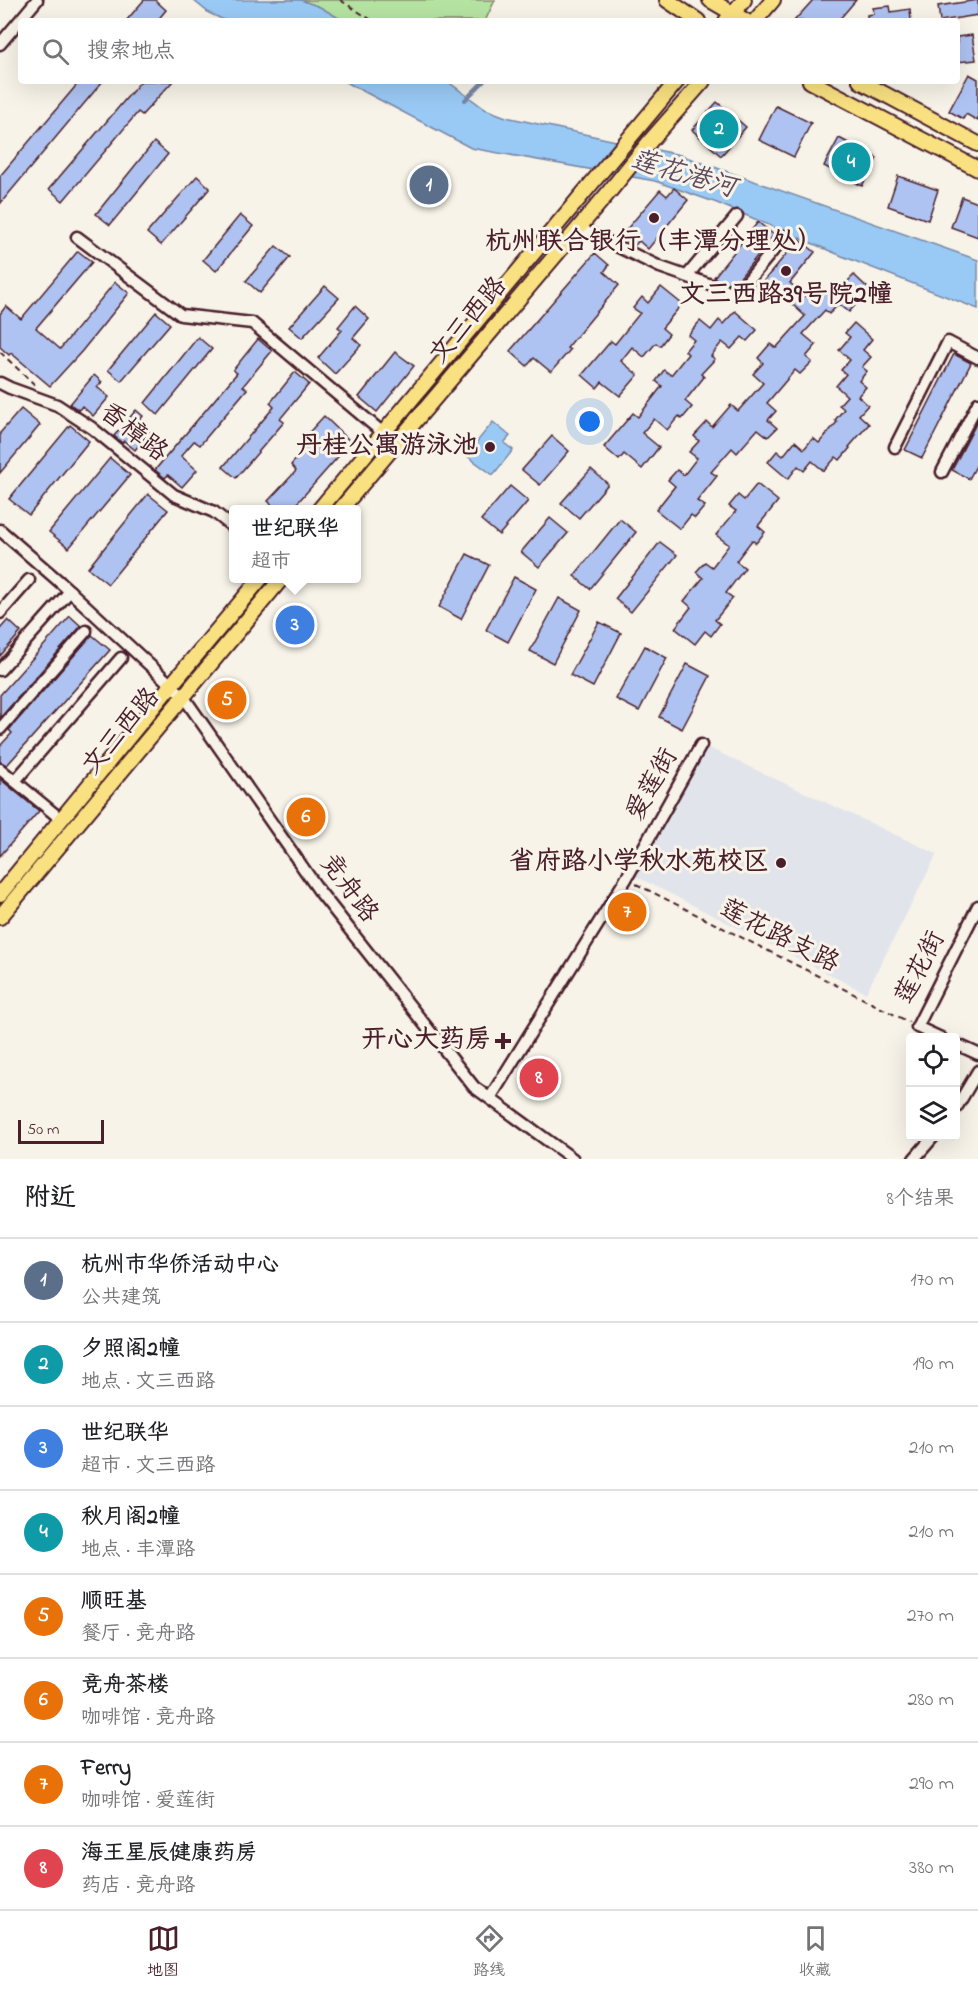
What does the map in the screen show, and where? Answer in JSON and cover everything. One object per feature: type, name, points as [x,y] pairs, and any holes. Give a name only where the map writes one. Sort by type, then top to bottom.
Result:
[{"type":"main road","points":[[667,0],[694,18]]},
{"type":"main road","points":[[710,0],[729,18],[744,0]]},
{"type":"main road","points":[[758,18],[773,0]]},
{"type":"main road","name":"文三西路","points":[[323,505],[674,84]]},
{"type":"main road","name":"文三西路","points":[[344,505],[700,84]]},
{"type":"main road","points":[[816,84],[978,169]]},
{"type":"main road","points":[[866,84],[978,144]]},
{"type":"main road","name":"文三西路","points":[[0,894],[258,583]]},
{"type":"main road","name":"文三西路","points":[[0,917],[279,583]]},
{"type":"street","points":[[22,18],[38,0]]},
{"type":"street","points":[[0,44],[18,23]]},
{"type":"street","points":[[687,276],[737,216]]},
{"type":"street","points":[[579,228],[660,267],[737,294],[785,236]]},
{"type":"street","points":[[77,237],[181,315],[252,323],[383,433]]},
{"type":"street","points":[[895,447],[948,342],[978,358]]},
{"type":"street","name":"香樟路","points":[[0,383],[57,405],[92,428],[174,495],[214,512],[229,524]]},
{"type":"street","points":[[942,472],[978,403]]},
{"type":"street","name":"竞舟路","points":[[0,530],[70,591],[183,696],[320,892],[474,1087],[573,1159]]},
{"type":"street","points":[[0,614],[29,580]]},
{"type":"street","points":[[0,670],[70,591]]},
{"type":"street","points":[[0,729],[86,631]]},
{"type":"street","points":[[15,781],[121,658]]},
{"type":"street","name":"爱莲街","points":[[489,1098],[626,879],[701,745]]},
{"type":"street","points":[[0,769],[62,820]]},
{"type":"street","name":"莲花街","points":[[931,1033],[917,1026],[978,906]]},
{"type":"street","points":[[960,1046],[978,1054]]},
{"type":"street","points":[[960,1101],[978,1071]]},
{"type":"street","points":[[914,1159],[930,1141]]},
{"type":"path","points":[[340,0],[368,18]]},
{"type":"path","points":[[0,352],[41,390]]},
{"type":"path","name":"莲花路支路","points":[[626,879],[917,1026]]},
{"type":"shaded area","name":"省府路小学秋水苑校区","points":[[709,748],[937,854],[866,993],[625,871],[693,758]]},
{"type":"green space","points":[[273,0],[495,0],[486,18],[308,18]]},
{"type":"water","points":[[193,0],[301,0],[320,7],[339,18],[220,18],[209,13]]},
{"type":"water","name":"莲花港河","points":[[350,84],[451,84],[485,109],[506,117],[680,155],[978,260],[978,309],[842,256],[717,203],[655,181],[471,148]]},
{"type":"water","name":"丹桂公寓游泳池","points":[[493,422],[510,436],[504,443],[513,450],[493,475],[466,455]]},
{"type":"building","points":[[144,0],[155,0],[166,10],[159,18],[129,18]]},
{"type":"building","points":[[813,0],[856,0],[841,18],[797,18]]},
{"type":"building","points":[[978,0],[978,15],[940,18],[938,6]]},
{"type":"building","points":[[890,6],[891,12],[910,9],[911,18],[867,18],[867,15],[874,14],[873,8]]},
{"type":"building","points":[[972,35],[976,60],[960,62],[960,37]]},
{"type":"building","points":[[969,74],[978,79],[978,121],[966,114],[963,119],[949,111]]},
{"type":"building","points":[[77,84],[100,84],[0,204],[0,176]]},
{"type":"building","points":[[138,84],[170,84],[142,115],[138,112],[63,201],[49,189]]},
{"type":"building","points":[[717,102],[746,127],[721,156],[692,130]]},
{"type":"building","points":[[776,106],[811,123],[794,157],[759,140]]},
{"type":"building","points":[[839,138],[877,158],[862,186],[824,166]]},
{"type":"building","points":[[154,142],[168,154],[110,225],[96,214]]},
{"type":"building","points":[[197,176],[210,188],[161,245],[147,233]]},
{"type":"building","points":[[898,176],[938,190],[928,220],[888,206]]},
{"type":"building","name":"杭州联合银行（丰潭分理处）","points":[[674,188],[688,200],[648,249],[639,241],[634,246],[620,237],[660,190],[667,196]]},
{"type":"building","points":[[962,197],[978,203],[978,237],[951,227]]},
{"type":"building","points":[[240,215],[253,226],[216,271],[203,260]]},
{"type":"building","points":[[758,222],[774,235],[734,285],[716,279],[714,277]]},
{"type":"building","points":[[799,239],[815,252],[790,283],[806,297],[817,285],[827,294],[836,284],[841,288],[854,275],[872,292],[863,301],[861,299],[849,312],[839,304],[829,314],[825,310],[803,334],[816,345],[806,357],[812,362],[800,374],[795,370],[767,403],[776,411],[768,420],[777,428],[768,437],[758,429],[737,453],[732,448],[711,472],[717,476],[697,501],[705,506],[695,518],[691,515],[680,529],[656,510],[675,486],[668,480],[677,470],[684,475],[697,458],[689,452],[699,441],[694,436],[707,422],[712,427],[731,405],[738,411],[763,383],[753,374],[763,363],[758,358],[770,344],[776,348],[805,316],[781,294],[772,304],[756,290]]},
{"type":"building","points":[[276,246],[290,257],[260,293],[246,281]]},
{"type":"building","points":[[78,251],[92,262],[36,328],[60,349],[115,282],[129,293],[50,386],[11,353],[9,355],[0,347],[0,314],[6,306],[21,319]]},
{"type":"building","points":[[595,253],[609,265],[604,272],[619,285],[567,348],[570,350],[551,372],[534,358],[527,366],[510,351]]},
{"type":"building","points":[[325,286],[339,298],[302,338],[289,327]]},
{"type":"building","points":[[661,287],[682,304],[662,328],[669,334],[660,346],[656,343],[644,357],[632,347],[621,361],[638,375],[620,396],[602,382],[597,388],[582,375],[611,341],[615,344],[640,313],[633,308],[642,297],[648,303]]},
{"type":"building","points":[[355,306],[369,319],[353,338],[361,345],[335,374],[318,358],[342,330],[338,327]]},
{"type":"building","points":[[735,311],[757,330],[747,341],[742,337],[731,349],[722,342],[711,356],[715,359],[701,374],[704,377],[685,401],[692,407],[682,419],[679,416],[667,430],[654,419],[642,433],[659,447],[642,469],[624,454],[619,460],[604,447],[633,413],[638,417],[662,386],[656,381],[664,370],[671,375],[688,354],[685,351],[694,340],[688,335],[700,321],[711,330],[719,320],[723,324]]},
{"type":"building","points":[[156,312],[170,324],[121,381],[108,370]]},
{"type":"building","points":[[854,323],[872,339],[863,350],[871,357],[862,367],[867,371],[859,381],[866,387],[858,396],[868,405],[859,415],[869,424],[840,460],[836,457],[824,471],[812,461],[804,471],[798,466],[788,479],[768,462],[777,451],[783,456],[795,441],[804,449],[813,438],[819,443],[837,422],[835,420],[844,409],[839,405],[847,396],[836,386],[846,374],[841,370],[850,360],[839,350],[850,337],[845,333]]},
{"type":"building","points":[[198,337],[212,349],[158,415],[145,403]]},
{"type":"building","points":[[258,339],[272,351],[243,386],[247,389],[200,445],[194,441],[181,456],[197,470],[182,487],[168,475],[165,478],[155,470],[237,373],[233,370]]},
{"type":"building","points":[[395,352],[414,366],[377,412],[359,397]]},
{"type":"building","points":[[954,354],[971,363],[922,458],[905,450]]},
{"type":"building","points":[[295,372],[309,384],[280,419],[284,422],[236,478],[223,467],[274,407],[270,403]]},
{"type":"building","points":[[94,375],[102,382],[97,387],[109,397],[93,416],[82,406],[79,410],[70,404]]},
{"type":"building","points":[[21,409],[40,425],[0,473],[0,433]]},
{"type":"building","points":[[136,410],[143,416],[139,421],[150,431],[135,450],[114,436]]},
{"type":"building","points":[[324,416],[351,442],[295,505],[272,505],[268,501],[296,471],[291,465],[309,444],[303,439]]},
{"type":"building","points":[[978,420],[978,462],[969,479],[952,470]]},
{"type":"building","points":[[70,425],[89,441],[29,515],[9,499]]},
{"type":"building","points":[[552,436],[569,451],[540,485],[522,470]]},
{"type":"building","points":[[110,458],[130,475],[69,548],[49,532]]},
{"type":"building","points":[[591,469],[608,484],[579,518],[561,503]]},
{"type":"building","points":[[757,484],[778,501],[758,526],[765,532],[756,543],[752,540],[736,561],[745,568],[726,593],[733,598],[715,620],[720,624],[711,636],[705,631],[695,644],[675,628],[691,607],[684,601],[703,578],[696,572],[705,562],[712,567],[729,545],[716,535],[736,511],[729,506],[738,495],[744,500]]},
{"type":"building","points":[[510,486],[528,501],[499,535],[481,520]]},
{"type":"building","points":[[148,494],[168,510],[108,584],[88,568]]},
{"type":"building","points":[[550,518],[568,533],[539,567],[521,552]]},
{"type":"building","points":[[620,519],[636,532],[590,589],[574,576]]},
{"type":"building","points":[[660,542],[677,555],[631,612],[615,599]]},
{"type":"building","points":[[467,554],[489,565],[461,619],[439,607]]},
{"type":"building","points":[[514,577],[536,589],[508,642],[486,630]]},
{"type":"building","points":[[559,598],[581,610],[553,663],[530,651]]},
{"type":"building","points":[[70,616],[81,626],[0,718],[0,695]]},
{"type":"building","points":[[8,620],[21,632],[0,656],[0,629]]},
{"type":"building","points":[[599,622],[621,633],[593,687],[570,675]]},
{"type":"building","points":[[92,635],[110,650],[7,765],[0,762],[0,746],[12,733],[9,730]]},
{"type":"building","points":[[645,646],[667,658],[639,711],[616,699]]},
{"type":"building","points":[[687,664],[710,676],[682,729],[659,717]]},
{"type":"building","points":[[0,779],[39,811],[0,856]]},
{"type":"waterway","points":[[465,100],[481,84]]},
{"type":"place","name":"夕照阁2幢","points":[[719,129]]},
{"type":"place","name":"秋月阁2幢","points":[[851,162]]},
{"type":"place","name":"杭州市华侨活动中心","points":[[429,185]]},
{"type":"place","name":"杭州联合银行（丰潭分理处）","points":[[654,218]]},
{"type":"place","name":"文三西路39号院2幢","points":[[786,271]]},
{"type":"place","name":"丹桂公寓游泳池","points":[[490,447]]},
{"type":"place","name":"世纪联华","points":[[295,625]]},
{"type":"place","name":"顺旺基","points":[[227,700]]},
{"type":"place","name":"竞舟茶楼","points":[[306,817]]},
{"type":"place","name":"省府路小学秋水苑校区","points":[[781,863]]},
{"type":"place","name":"Ferry","points":[[627,912]]},
{"type":"place","name":"开心大药房","points":[[503,1041]]},
{"type":"place","name":"海王星辰健康药房","points":[[539,1078]]}]
